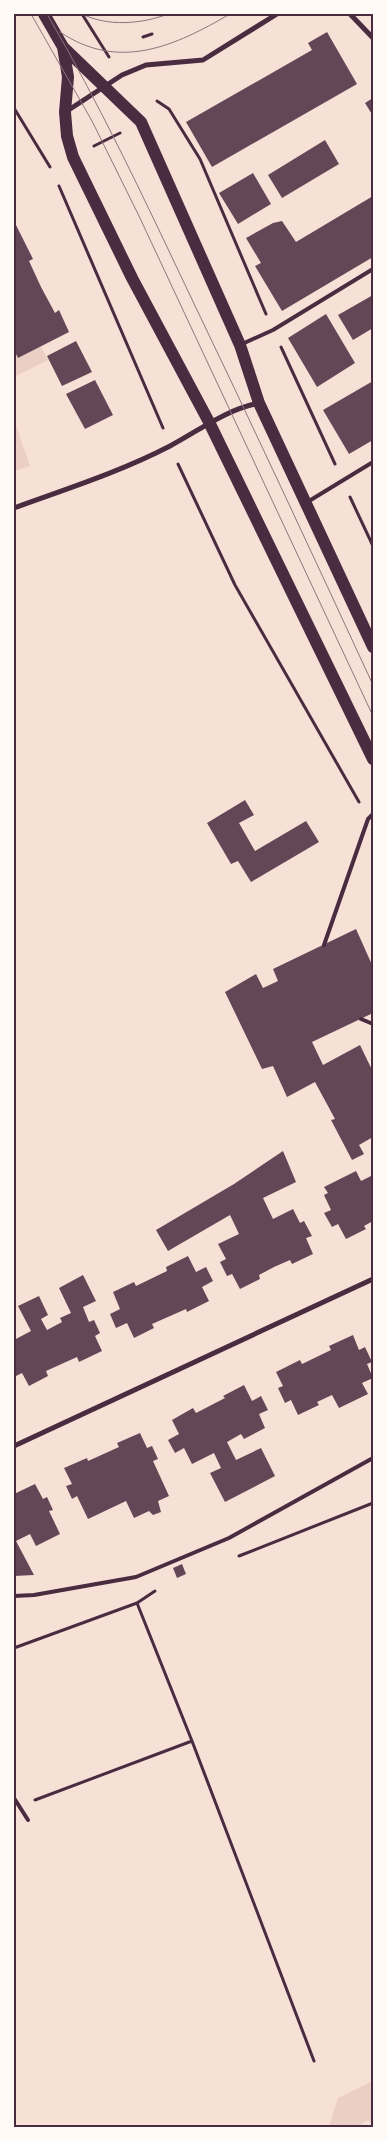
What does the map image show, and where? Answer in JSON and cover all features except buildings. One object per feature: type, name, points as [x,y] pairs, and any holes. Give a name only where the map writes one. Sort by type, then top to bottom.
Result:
[{"type":"main road","points":[[46,15],[64,47],[141,122],[240,345],[259,403],[372,643]]},
{"type":"main road","points":[[64,47],[68,76],[65,112],[67,136],[73,157],[132,278],[209,422],[373,759]]},
{"type":"street","points":[[65,112],[122,75],[146,65],[203,60],[276,14]]},
{"type":"street","points":[[350,14],[373,38]]},
{"type":"street","points":[[14,508],[98,478],[170,446],[209,422],[244,406],[259,403]]},
{"type":"street","points":[[14,1446],[373,1279]]},
{"type":"lane","points":[[240,345],[273,330],[373,269]]},
{"type":"lane","points":[[306,503],[373,462]]},
{"type":"lane","points":[[324,945],[368,819],[373,814]]},
{"type":"lane","points":[[361,1019],[373,1024]]},
{"type":"lane","points":[[14,1596],[34,1596],[136,1577],[230,1538],[373,1458]]},
{"type":"lane","points":[[14,1798],[28,1820]]},
{"type":"path","points":[[143,37],[152,34]]},
{"type":"path","points":[[157,101],[169,109],[200,159],[273,330],[373,546]]},
{"type":"path","points":[[14,108],[51,168]]},
{"type":"path","points":[[73,157],[141,122]]},
{"type":"path","points":[[55,177],[170,446],[236,585],[368,819]]},
{"type":"path","points":[[235,1558],[373,1503]]},
{"type":"path","points":[[14,1648],[137,1604],[162,1587]]},
{"type":"path","points":[[137,1604],[192,1741],[314,2061]]},
{"type":"path","points":[[18,1806],[192,1741]]},
{"type":"shaded area","points":[[41,346],[48,360],[14,377],[14,350],[18,358]]},
{"type":"shaded area","points":[[14,420],[30,466],[14,471]]},
{"type":"shaded area","points":[[373,2081],[373,2127],[368,2120],[356,2127],[329,2127],[338,2098]]},
{"type":"tram line","points":[[31,14],[92,121],[139,216],[373,716]]},
{"type":"tram line","points":[[47,14],[85,81],[137,185],[373,685]]},
{"type":"tram line","points":[[82,14],[103,21],[125,23],[147,20],[168,14]]},
{"type":"tram line","points":[[60,32],[82,44],[104,51],[146,50],[189,36],[230,14]]}]
